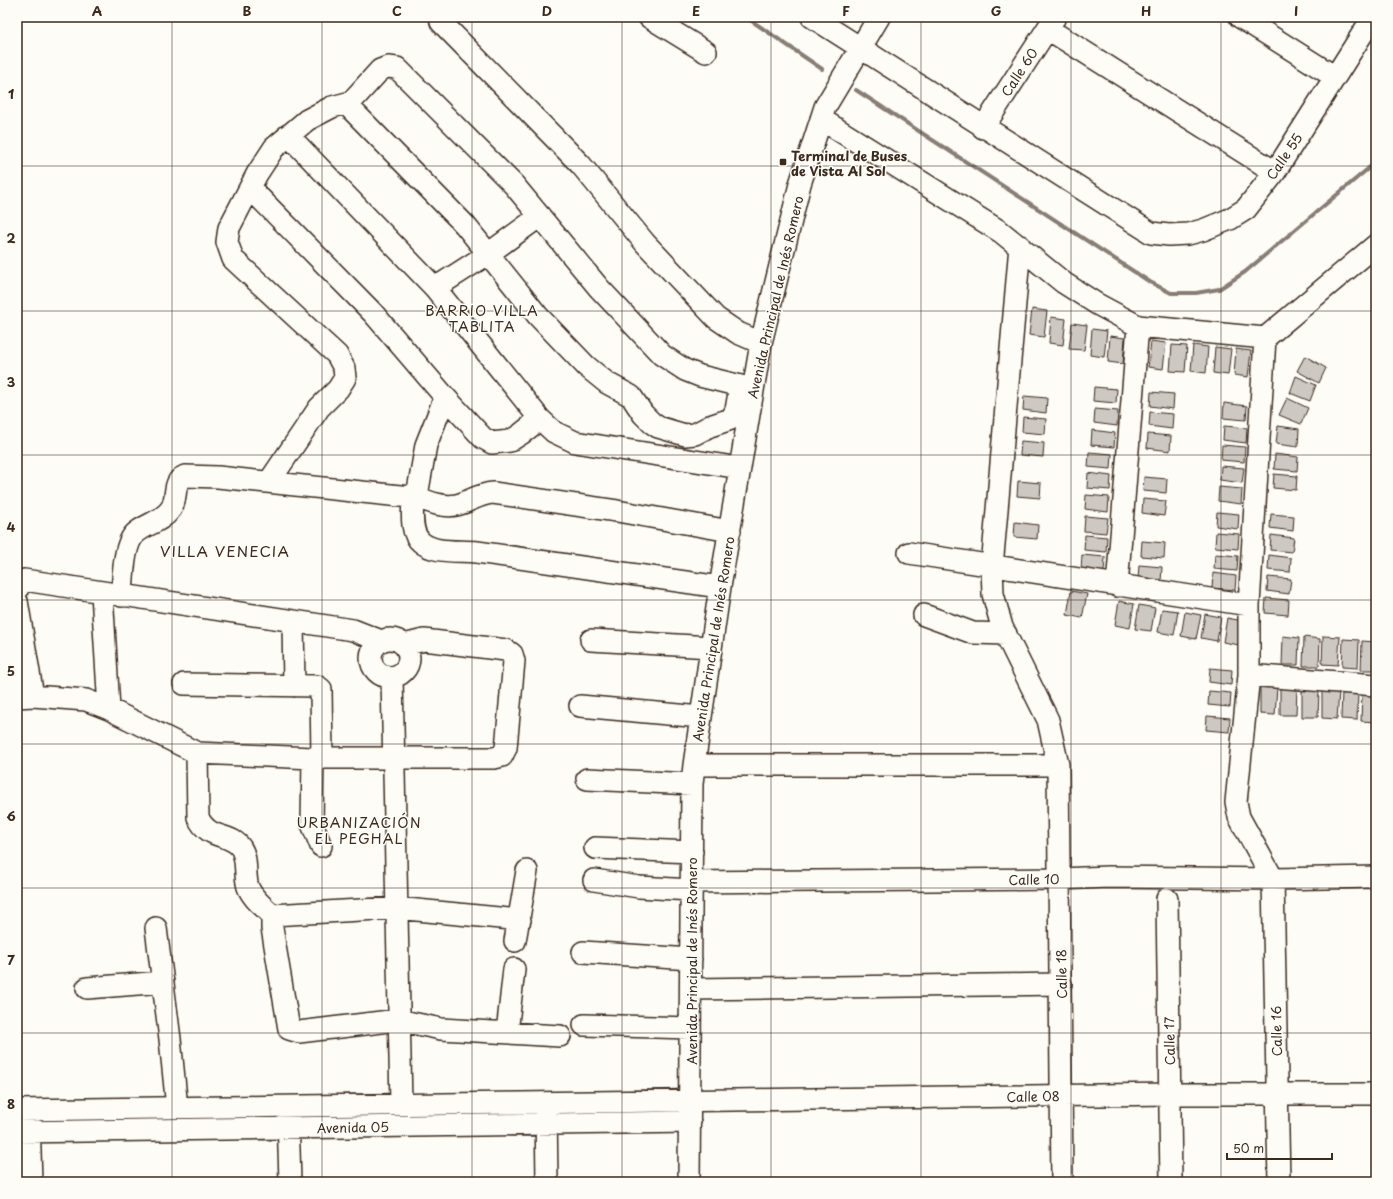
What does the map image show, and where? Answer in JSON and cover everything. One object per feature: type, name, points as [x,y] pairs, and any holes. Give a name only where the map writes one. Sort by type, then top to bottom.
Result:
[{"type":"street","points":[[440,17],[442,22],[581,165],[645,243],[716,318],[738,333],[762,343]]},
{"type":"street","points":[[648,17],[706,52]]},
{"type":"street","points":[[812,17],[983,128]]},
{"type":"street","name":"Avenida Principal de Inés Romero","points":[[689,1182],[693,775],[720,587],[740,468],[747,388],[762,343],[800,184],[823,113],[859,48],[879,17]]},
{"type":"street","points":[[1240,17],[1335,77]]},
{"type":"street","name":"Calle 55","points":[[983,128],[1151,233],[1169,235],[1188,234],[1216,226],[1246,209],[1275,172],[1335,77],[1373,21]]},
{"type":"street","points":[[1052,23],[1275,172]]},
{"type":"street","name":"Calle 60","points":[[983,128],[1052,23]]},
{"type":"street","points":[[269,482],[320,408],[338,389],[345,378],[345,372],[338,356],[233,259],[227,242],[229,228],[265,160],[288,135],[320,112],[350,102],[380,70],[388,67],[397,68],[514,185],[599,288],[662,355],[679,366],[700,376],[747,388],[731,419],[710,426],[695,434],[686,435],[658,427],[647,419],[631,396],[607,382],[586,366],[538,316],[466,225],[352,110],[350,102]]},
{"type":"street","points":[[823,113],[1001,232],[1064,283],[1097,304],[1138,326],[1265,338],[1376,245]]},
{"type":"street","points":[[288,135],[435,288],[540,419],[554,432],[575,442],[740,468]]},
{"type":"street","points":[[251,189],[373,314],[445,397],[483,438],[492,443],[503,443],[516,438],[540,419]]},
{"type":"street","points":[[435,288],[488,254],[540,216]]},
{"type":"street","name":"Calle 18","points":[[1020,246],[992,567],[993,594],[1002,627],[1048,720],[1058,765],[1062,1182]]},
{"type":"street","points":[[1117,586],[1138,326]]},
{"type":"street","points":[[1265,338],[1249,605],[1249,675],[1236,802],[1239,817],[1273,879]]},
{"type":"street","points":[[445,397],[426,445],[418,490],[414,495],[413,523],[416,535],[421,543],[430,547],[720,587]]},
{"type":"street","points":[[109,709],[112,595],[130,540],[137,531],[162,518],[170,510],[175,501],[176,485],[181,478],[185,476],[218,477],[406,497],[414,495],[430,503],[446,506],[461,504],[483,494],[493,493],[617,511],[730,531]]},
{"type":"street","points":[[909,553],[992,567],[1249,605]]},
{"type":"street","points":[[17,591],[18,586],[24,580],[112,595],[353,630],[381,641],[394,639],[404,645],[409,655],[408,665],[402,674],[392,677],[382,676],[372,664],[372,653],[381,641]]},
{"type":"street","points":[[17,601],[25,696],[86,700],[109,709],[197,753],[317,758],[494,758],[502,756],[506,748],[514,660],[512,654],[506,650],[424,640],[404,645]]},
{"type":"street","points":[[924,615],[973,633],[1006,634]]},
{"type":"street","points":[[293,621],[294,686]]},
{"type":"street","points":[[591,640],[711,647]]},
{"type":"street","points":[[1249,675],[1376,685]]},
{"type":"street","points":[[392,677],[398,1020],[401,1104]]},
{"type":"street","points":[[184,684],[317,686],[321,689],[312,824],[321,846]]},
{"type":"street","points":[[580,706],[701,717]]},
{"type":"street","points":[[197,753],[198,817],[201,825],[206,830],[236,843],[241,847],[244,854],[248,886],[251,894],[272,915],[272,928],[289,1029],[299,1032],[398,1020],[441,1029],[560,1036]]},
{"type":"street","points":[[587,779],[1058,765]]},
{"type":"street","points":[[595,848],[692,852]]},
{"type":"street","points":[[515,942],[520,920],[527,871]]},
{"type":"street","name":"Calle 10","points":[[594,880],[639,887],[1108,877],[1273,879],[1376,877]]},
{"type":"street","name":"Calle 16","points":[[1273,879],[1279,1093],[1279,1182]]},
{"type":"street","name":"Calle 17","points":[[1167,899],[1171,1182]]},
{"type":"street","points":[[272,915],[396,908],[520,920]]},
{"type":"street","points":[[156,928],[177,1108]]},
{"type":"street","points":[[582,952],[691,959]]},
{"type":"street","points":[[506,1033],[514,969]]},
{"type":"street","points":[[88,988],[163,982]]},
{"type":"street","points":[[691,989],[1061,984]]},
{"type":"street","points":[[584,1025],[690,1028]]},
{"type":"street","name":"Calle 08","points":[[690,1101],[1170,1094],[1376,1094]]},
{"type":"street","name":"Avenida 05","points":[[23,1110],[690,1101]]},
{"type":"street","points":[[546,1102],[547,1182]]},
{"type":"street","points":[[288,1107],[290,1182]]},
{"type":"street","points":[[23,1110],[23,1132],[30,1182]]},
{"type":"street","name":"Avenida 05","points":[[23,1132],[690,1122]]},
{"type":"building","points":[[1032,309],[1047,311],[1044,337],[1029,335]]},
{"type":"building","points":[[1051,317],[1066,319],[1063,345],[1049,343]]},
{"type":"building","points":[[1072,323],[1087,325],[1084,350],[1069,349]]},
{"type":"building","points":[[1092,329],[1107,331],[1104,357],[1090,355]]},
{"type":"building","points":[[1110,336],[1125,338],[1123,364],[1108,362]]},
{"type":"building","points":[[1151,341],[1166,343],[1163,369],[1148,367]]},
{"type":"building","points":[[1172,345],[1187,346],[1185,372],[1170,371]]},
{"type":"building","points":[[1193,345],[1208,347],[1206,373],[1191,371]]},
{"type":"building","points":[[1215,347],[1231,349],[1228,375],[1213,373]]},
{"type":"building","points":[[1236,349],[1251,351],[1248,377],[1234,375]]},
{"type":"building","points":[[1305,356],[1326,368],[1319,383],[1297,371]]},
{"type":"building","points":[[1296,376],[1316,385],[1310,401],[1290,393]]},
{"type":"building","points":[[1094,387],[1117,389],[1116,403],[1093,401]]},
{"type":"building","points":[[1151,392],[1174,394],[1173,409],[1150,406]]},
{"type":"building","points":[[1024,396],[1047,398],[1046,413],[1023,410]]},
{"type":"building","points":[[1287,398],[1308,408],[1301,424],[1279,415]]},
{"type":"building","points":[[1224,403],[1247,406],[1246,420],[1223,418]]},
{"type":"building","points":[[1095,409],[1118,411],[1117,426],[1094,423]]},
{"type":"building","points":[[1150,412],[1173,414],[1172,429],[1149,426]]},
{"type":"building","points":[[1023,417],[1046,419],[1045,434],[1022,432]]},
{"type":"building","points":[[1224,426],[1247,428],[1246,443],[1223,440]]},
{"type":"building","points":[[1278,426],[1299,429],[1298,447],[1276,444]]},
{"type":"building","points":[[1092,430],[1115,433],[1114,447],[1091,445]]},
{"type":"building","points":[[1148,434],[1171,436],[1170,451],[1147,448]]},
{"type":"building","points":[[1021,441],[1044,443],[1043,457],[1020,455]]},
{"type":"building","points":[[1222,445],[1245,447],[1244,462],[1221,460]]},
{"type":"building","points":[[1089,452],[1112,454],[1111,469],[1088,467]]},
{"type":"building","points":[[1275,454],[1298,457],[1297,471],[1274,469]]},
{"type":"building","points":[[1221,466],[1244,468],[1242,483],[1220,480]]},
{"type":"building","points":[[1088,473],[1111,476],[1110,490],[1087,488]]},
{"type":"building","points":[[1274,474],[1297,476],[1296,490],[1273,488]]},
{"type":"building","points":[[1144,477],[1167,479],[1166,493],[1143,491]]},
{"type":"building","points":[[1018,481],[1041,483],[1040,498],[1017,496]]},
{"type":"building","points":[[1219,487],[1242,489],[1241,504],[1218,501]]},
{"type":"building","points":[[1086,495],[1109,497],[1108,512],[1085,509]]},
{"type":"building","points":[[1143,499],[1166,501],[1164,516],[1142,513]]},
{"type":"building","points":[[1217,512],[1239,514],[1238,529],[1216,526]]},
{"type":"building","points":[[1271,514],[1294,516],[1293,531],[1270,528]]},
{"type":"building","points":[[1085,516],[1108,518],[1106,533],[1084,531]]},
{"type":"building","points":[[1015,522],[1038,525],[1037,539],[1014,537]]},
{"type":"building","points":[[1216,532],[1239,534],[1238,549],[1215,547]]},
{"type":"building","points":[[1085,535],[1107,537],[1106,552],[1084,550]]},
{"type":"building","points":[[1271,535],[1294,538],[1292,552],[1270,550]]},
{"type":"building","points":[[1142,541],[1165,543],[1164,558],[1141,556]]},
{"type":"building","points":[[1215,554],[1238,556],[1237,571],[1214,569]]},
{"type":"building","points":[[1082,555],[1105,557],[1104,572],[1081,570]]},
{"type":"building","points":[[1269,555],[1291,558],[1290,572],[1268,570]]},
{"type":"building","points":[[1139,565],[1162,567],[1161,582],[1138,579]]},
{"type":"building","points":[[1213,573],[1236,576],[1235,590],[1212,588]]},
{"type":"building","points":[[1268,577],[1291,579],[1289,594],[1267,591]]},
{"type":"building","points":[[1071,591],[1087,594],[1082,618],[1067,615]]},
{"type":"building","points":[[1266,598],[1289,600],[1288,615],[1265,613]]},
{"type":"building","points":[[1119,601],[1134,604],[1130,628],[1115,625]]},
{"type":"building","points":[[1139,605],[1155,608],[1151,631],[1135,629]]},
{"type":"building","points":[[1162,609],[1178,611],[1174,635],[1158,632]]},
{"type":"building","points":[[1185,612],[1201,615],[1196,639],[1181,636]]},
{"type":"building","points":[[1205,614],[1221,617],[1217,641],[1201,638]]},
{"type":"building","points":[[1227,618],[1243,621],[1239,645],[1223,642]]},
{"type":"building","points":[[1283,636],[1299,638],[1298,665],[1282,665]]},
{"type":"building","points":[[1323,636],[1340,637],[1338,665],[1322,664]]},
{"type":"building","points":[[1304,637],[1320,639],[1319,666],[1303,666]]},
{"type":"building","points":[[1343,639],[1359,640],[1358,668],[1342,667]]},
{"type":"building","points":[[1362,641],[1376,642],[1376,670],[1361,670]]},
{"type":"building","points":[[1210,668],[1232,670],[1231,685],[1209,682]]},
{"type":"building","points":[[1260,686],[1277,687],[1275,715],[1260,714]]},
{"type":"building","points":[[1280,686],[1297,687],[1296,715],[1280,715]]},
{"type":"building","points":[[1302,688],[1319,690],[1318,717],[1302,717]]},
{"type":"building","points":[[1322,690],[1339,691],[1337,719],[1322,718]]},
{"type":"building","points":[[1209,691],[1231,693],[1230,707],[1208,705]]},
{"type":"building","points":[[1342,691],[1358,692],[1357,720],[1341,719]]},
{"type":"building","points":[[1362,693],[1376,694],[1376,722],[1361,721]]},
{"type":"building","points":[[1207,716],[1230,718],[1229,732],[1206,730]]},
{"type":"waterway","points":[[746,17],[822,69]]},
{"type":"waterway","points":[[856,90],[1150,282],[1171,293],[1196,293],[1219,289],[1245,272],[1376,162]]},
{"type":"waterway","points":[[389,1115],[407,1115]]},
{"type":"waterway","points":[[175,1118],[201,1118]]},
{"type":"waterway","points":[[133,1119],[170,1119]]},
{"type":"waterway","points":[[46,1120],[129,1120]]},
{"type":"place","name":"Terminal de Buses de Vista Al Sol","points":[[783,162]]},
{"type":"district","name":"BARRIO VILLA TABLITA","points":[[482,318]]},
{"type":"district","name":"VILLA VENECIA","points":[[225,550]]},
{"type":"district","name":"URBANIZACIÓN EL PEGHAL","points":[[359,830]]}]
